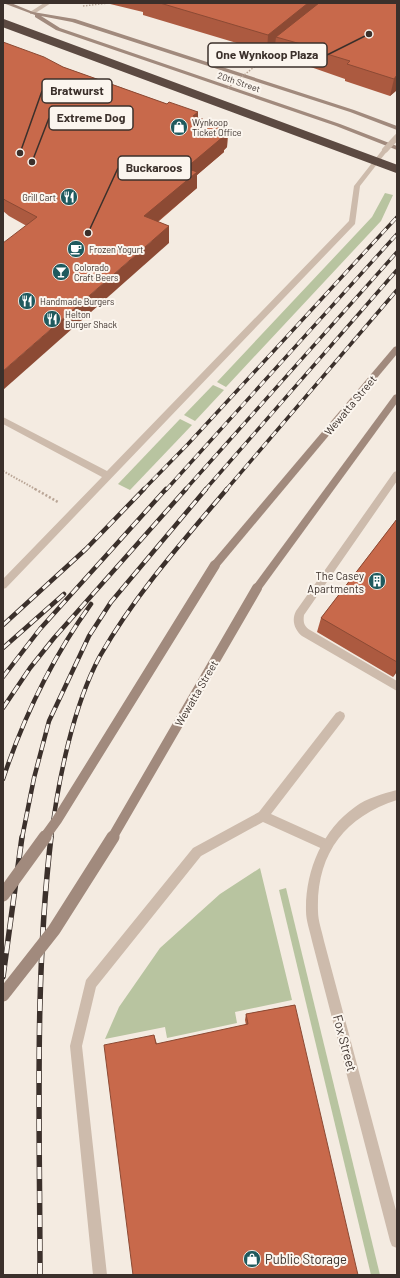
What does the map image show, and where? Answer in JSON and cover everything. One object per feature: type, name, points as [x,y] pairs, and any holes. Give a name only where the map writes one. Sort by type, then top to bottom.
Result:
[{"type":"highway","points":[[3,23],[397,169]]},
{"type":"street","name":"20th Street","points":[[6,3],[32,13],[73,20],[352,111],[397,128]]},
{"type":"street","points":[[32,13],[48,3]]},
{"type":"street","name":"20th Street","points":[[32,13],[58,30],[338,126],[397,148]]},
{"type":"street","points":[[259,63],[291,38]]},
{"type":"street","points":[[3,585],[352,222],[357,186],[397,137]]},
{"type":"street","name":"Wewatta Street","points":[[3,895],[57,820],[215,565],[397,349]]},
{"type":"street","name":"Wewatta Street","points":[[3,996],[54,930],[104,853],[257,588],[397,397]]},
{"type":"street","points":[[3,420],[108,476]]},
{"type":"street","points":[[397,474],[299,614],[298,619],[301,630],[397,686]]},
{"type":"street","points":[[100,1275],[76,1046],[90,984],[197,852],[264,816],[340,716]]},
{"type":"street","name":"Fox Street","points":[[397,795],[374,802],[356,813],[340,826],[327,845],[318,863],[313,884],[312,912],[318,941],[397,1241]]},
{"type":"street","points":[[264,816],[327,845]]},
{"type":"path","points":[[86,5],[108,3]]},
{"type":"path","points":[[225,90],[259,63]]},
{"type":"path","points":[[101,81],[127,90]]},
{"type":"path","points":[[3,471],[74,510]]},
{"type":"green space","points":[[385,193],[393,195],[381,221],[226,387],[217,382],[372,217]]},
{"type":"green space","points":[[213,385],[224,390],[195,421],[184,415]]},
{"type":"green space","points":[[180,419],[192,425],[130,490],[118,484]]},
{"type":"green space","points":[[260,868],[292,1000],[235,1012],[237,1023],[167,1038],[165,1027],[105,1039],[119,1007],[160,948],[220,894]]},
{"type":"green space","points":[[286,888],[380,1275],[371,1275],[279,890]]},
{"type":"building","points":[[160,3],[308,3],[268,35]]},
{"type":"building","points":[[319,3],[397,3],[397,75],[394,79],[347,64],[350,61],[307,48],[308,46],[276,37]]},
{"type":"building","points":[[3,42],[44,57],[63,67],[167,104],[169,102],[198,112],[193,116],[205,120],[203,122],[228,131],[186,168],[197,172],[144,216],[169,226],[3,371],[3,243],[37,217],[3,198]]},
{"type":"building","name":"The Casey Apartments","points":[[397,519],[397,662],[321,618]]},
{"type":"building","points":[[295,1005],[358,1275],[133,1275],[104,1045],[154,1035],[156,1044],[248,1024],[246,1014]]},
{"type":"railway","points":[[143,490],[188,444],[397,217]]},
{"type":"railway","points":[[166,490],[397,234]]},
{"type":"railway","points":[[185,490],[397,252]]},
{"type":"railway","points":[[205,490],[397,270]]},
{"type":"railway","points":[[226,490],[397,290]]},
{"type":"railway","points":[[3,625],[86,549],[144,489]]},
{"type":"railway","points":[[3,677],[40,629],[166,489]]},
{"type":"railway","points":[[3,708],[30,668],[54,638],[186,489]]},
{"type":"railway","points":[[22,838],[34,778],[49,721],[89,636],[111,602],[206,489]]},
{"type":"railway","points":[[51,838],[62,769],[74,721],[90,676],[100,656],[144,590],[176,549],[227,489]]},
{"type":"railway","points":[[3,648],[64,594]]},
{"type":"railway","points":[[3,779],[20,733],[40,688],[64,645],[91,604]]},
{"type":"railway","points":[[3,977],[22,837]]},
{"type":"railway","points":[[40,1275],[40,1001],[42,946],[51,837]]},
{"type":"place","name":"One Wynkoop Plaza","points":[[369,34]]},
{"type":"place","name":"Wynkoop Ticket Office","points":[[179,127]]},
{"type":"place","name":"Bratwurst","points":[[20,153]]},
{"type":"place","name":"Extreme Dog","points":[[32,162]]},
{"type":"place","name":"Grill Cart","points":[[69,197]]},
{"type":"place","name":"Buckaroos","points":[[88,233]]},
{"type":"place","name":"Frozen Yogurt","points":[[76,249]]},
{"type":"place","name":"Colorado Craft Beers","points":[[61,272]]},
{"type":"place","name":"Handmade Burgers","points":[[27,301]]},
{"type":"place","name":"Helton Burger Shack","points":[[52,319]]},
{"type":"place","name":"The Casey Apartments","points":[[377,581]]},
{"type":"place","name":"Public Storage","points":[[252,1259]]}]
